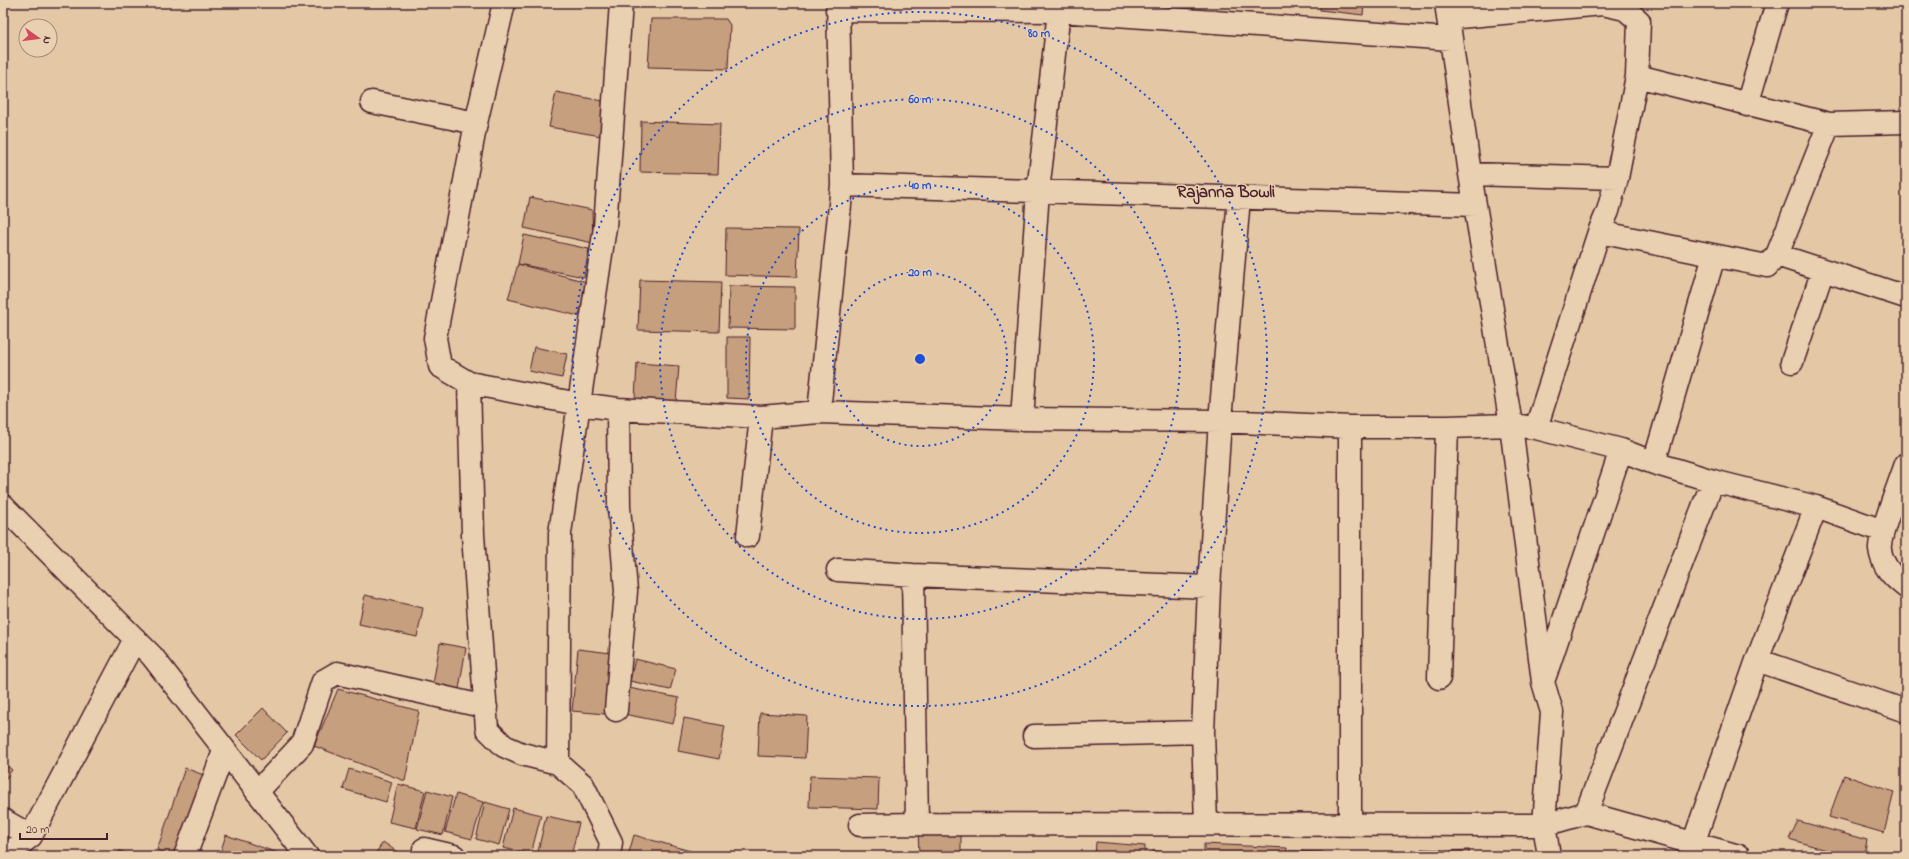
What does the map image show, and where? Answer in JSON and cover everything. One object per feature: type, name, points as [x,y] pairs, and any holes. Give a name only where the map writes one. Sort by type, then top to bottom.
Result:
[{"type":"street","points":[[504,3],[476,123],[435,338],[440,366],[469,383],[579,404],[618,409],[761,418],[819,412],[1022,419],[1220,422],[1350,427],[1447,427],[1511,425],[1536,428],[1621,450],[1654,463],[1713,481],[1816,507],[1883,531]]},
{"type":"street","points":[[558,763],[560,533],[605,227],[621,3]]},
{"type":"street","points":[[1747,105],[1777,3]]},
{"type":"street","points":[[819,412],[842,185],[837,7],[1060,7],[1448,20],[1602,4],[1625,9],[1639,21],[1636,76],[1608,211],[1599,232],[1536,428]]},
{"type":"street","points":[[1022,419],[1038,191],[1060,7]]},
{"type":"street","points":[[1448,20],[1470,174],[1511,425],[1543,682],[1552,712],[1544,825],[1549,856]]},
{"type":"street","points":[[1636,76],[1747,105],[1829,124],[1906,122]]},
{"type":"street","points":[[372,102],[476,123]]},
{"type":"street","points":[[1599,232],[1767,266],[1777,255],[1829,124]]},
{"type":"street","points":[[1470,174],[1616,178]]},
{"type":"street","points":[[842,185],[1475,205]]},
{"type":"street","points":[[1206,824],[1203,732],[1209,587],[1220,422],[1239,198]]},
{"type":"street","points":[[1777,255],[1906,297]]},
{"type":"street","points":[[1654,463],[1714,256]]},
{"type":"street","points":[[1792,362],[1823,270]]},
{"type":"street","points":[[469,383],[473,535],[487,729],[504,746],[522,754],[558,763],[583,785],[611,842],[610,856]]},
{"type":"street","points":[[616,710],[626,591],[618,507],[618,409]]},
{"type":"street","points":[[748,536],[761,418]]},
{"type":"street","points":[[1350,427],[1350,825]]},
{"type":"street","points":[[1439,678],[1447,427]]},
{"type":"street","points":[[1543,682],[1621,450]]},
{"type":"street","points":[[1906,464],[1902,490],[1883,531],[1879,549],[1890,575],[1906,587]]},
{"type":"street","points":[[1586,813],[1713,481]]},
{"type":"street","points":[[3,506],[152,656],[224,751],[307,856]]},
{"type":"street","points":[[1693,844],[1757,660],[1816,507]]},
{"type":"street","points":[[838,570],[913,575],[1209,587]]},
{"type":"street","points":[[913,575],[917,824]]},
{"type":"street","points":[[5,856],[31,836],[135,639]]},
{"type":"street","points":[[1757,660],[1906,711]]},
{"type":"street","points":[[257,792],[302,744],[323,681],[337,673],[486,707]]},
{"type":"street","points":[[1034,736],[1203,732]]},
{"type":"street","points":[[185,856],[224,751]]},
{"type":"street","points":[[860,824],[1544,825],[1586,813],[1739,856]]},
{"type":"street","points":[[3,820],[31,836]]},
{"type":"street","points":[[424,849],[454,856]]},
{"type":"building","points":[[1320,3],[1364,3],[1363,15],[1320,10]]},
{"type":"building","points":[[651,19],[726,19],[730,25],[728,69],[648,67]]},
{"type":"building","points":[[556,92],[608,102],[601,136],[549,127]]},
{"type":"building","points":[[641,121],[720,124],[718,174],[640,172]]},
{"type":"building","points":[[530,197],[592,210],[593,243],[524,228]]},
{"type":"building","points":[[726,228],[799,229],[797,277],[725,275]]},
{"type":"building","points":[[524,235],[589,249],[584,277],[518,264]]},
{"type":"building","points":[[518,264],[587,282],[579,316],[508,299]]},
{"type":"building","points":[[640,280],[721,282],[719,332],[638,330]]},
{"type":"building","points":[[729,286],[795,287],[795,329],[728,328]]},
{"type":"building","points":[[727,337],[750,337],[749,399],[727,398]]},
{"type":"building","points":[[534,347],[567,354],[562,378],[529,371]]},
{"type":"building","points":[[637,363],[679,366],[676,402],[635,399]]},
{"type":"building","points":[[365,595],[423,608],[417,637],[359,624]]},
{"type":"building","points":[[440,643],[466,648],[459,689],[433,684]]},
{"type":"building","points":[[578,649],[611,653],[605,714],[572,711]]},
{"type":"building","points":[[635,659],[676,669],[670,690],[630,681]]},
{"type":"building","points":[[629,688],[679,698],[673,724],[624,714]]},
{"type":"building","points":[[338,689],[419,711],[405,781],[314,746]]},
{"type":"building","points":[[263,708],[287,733],[261,760],[236,735]]},
{"type":"building","points":[[760,713],[807,716],[805,758],[758,756]]},
{"type":"building","points":[[684,718],[725,726],[719,759],[678,751]]},
{"type":"building","points":[[3,762],[12,770],[3,782]]},
{"type":"building","points":[[185,768],[209,777],[182,856],[174,856],[157,850]]},
{"type":"building","points":[[349,769],[392,782],[386,802],[343,789]]},
{"type":"building","points":[[1844,775],[1894,792],[1884,833],[1829,817]]},
{"type":"building","points":[[810,776],[879,778],[878,809],[809,807]]},
{"type":"building","points":[[398,784],[425,791],[416,828],[389,822]]},
{"type":"building","points":[[427,790],[452,797],[443,835],[417,829]]},
{"type":"building","points":[[456,794],[483,802],[472,839],[445,832]]},
{"type":"building","points":[[485,802],[509,809],[499,845],[476,839]]},
{"type":"building","points":[[513,808],[541,815],[531,854],[503,848]]},
{"type":"building","points":[[546,816],[579,823],[571,856],[537,856]]},
{"type":"building","points":[[1798,821],[1867,840],[1864,856],[1847,856],[1789,839]]},
{"type":"building","points":[[961,826],[961,856],[919,856],[918,827]]},
{"type":"building","points":[[226,835],[278,853],[277,856],[219,856]]},
{"type":"building","points":[[634,835],[694,852],[693,856],[628,856]]},
{"type":"building","points":[[383,842],[403,856],[374,856]]},
{"type":"building","points":[[1096,842],[1145,846],[1145,856],[1095,856]]},
{"type":"building","points":[[1204,844],[1287,848],[1286,856],[1204,856]]},
{"type":"building","points":[[1421,849],[1446,850],[1446,856],[1421,856]]},
{"type":"building","points":[[1469,850],[1469,856],[1450,856],[1450,851]]},
{"type":"building","points":[[119,851],[140,856],[118,856]]},
{"type":"building","points":[[1153,851],[1186,853],[1186,856],[1153,856]]},
{"type":"building","points":[[1289,851],[1323,852],[1323,856],[1289,856]]},
{"type":"district","name":"Rajanna Bowli","points":[[1226,191]]}]
